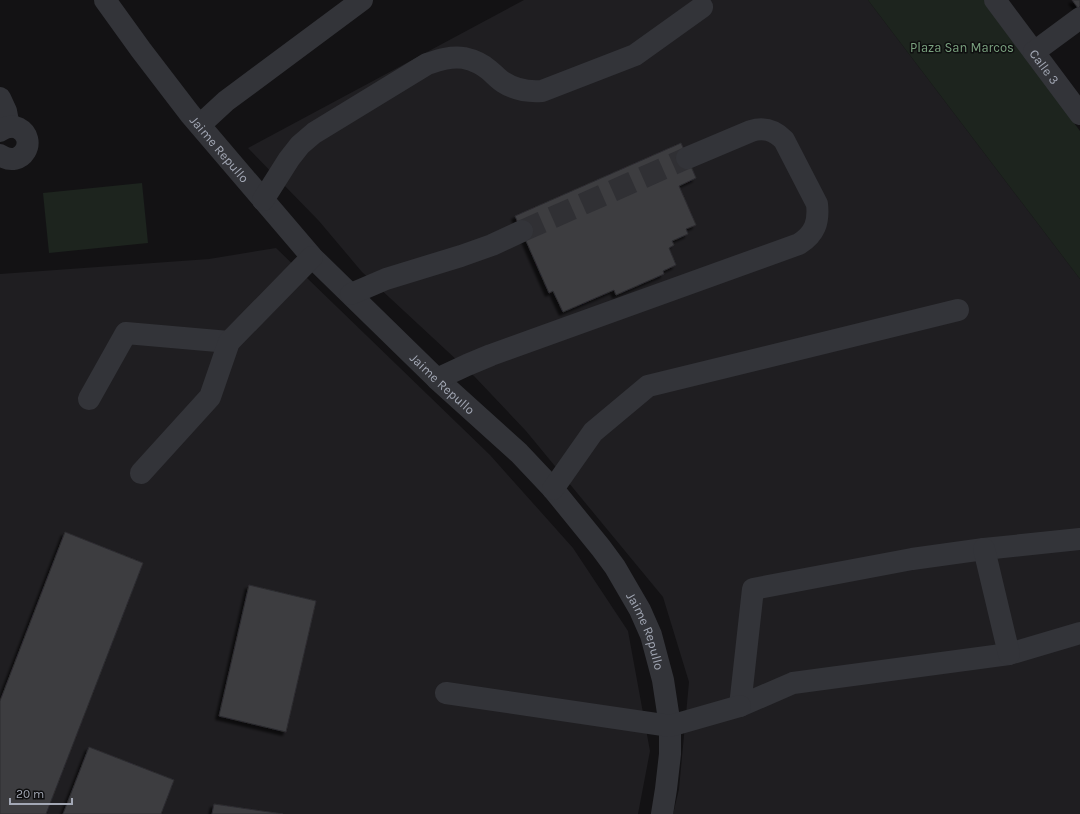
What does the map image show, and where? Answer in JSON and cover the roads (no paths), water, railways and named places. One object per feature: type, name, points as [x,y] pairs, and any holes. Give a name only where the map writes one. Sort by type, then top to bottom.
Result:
[{"type":"street","name":"Jaime Repullo","points":[[105,0],[141,50],[200,125],[312,257],[437,379],[519,453],[552,489],[615,567],[640,610],[651,635],[663,680],[670,726],[668,775],[662,814]]},
{"type":"street","points":[[200,125],[226,101],[362,0]]},
{"type":"street","name":"Calle 3","points":[[994,0],[1080,114]]},
{"type":"street","points":[[263,200],[288,159],[300,145],[314,133],[427,64],[452,58],[463,58],[482,64],[503,82],[512,87],[522,90],[542,91],[635,55],[702,7]]},
{"type":"street","points":[[1034,52],[1080,18]]},
{"type":"street","points":[[0,98],[6,111],[5,129],[15,127],[24,133],[28,143],[24,153],[16,159],[10,160],[0,156]]},
{"type":"street","points":[[437,379],[491,355],[799,244],[804,241],[813,230],[818,213],[816,204],[784,140],[778,134],[771,130],[758,129],[687,158]]},
{"type":"street","points":[[351,294],[386,279],[492,245],[522,231]]},
{"type":"street","points":[[141,473],[210,397],[229,342],[312,257]]},
{"type":"street","points":[[552,489],[593,432],[648,386],[958,310]]},
{"type":"street","points":[[89,399],[126,334],[229,342]]},
{"type":"street","points":[[740,706],[753,589],[912,559],[984,549],[1080,539]]},
{"type":"street","points":[[984,549],[1009,654]]},
{"type":"street","points":[[446,693],[670,726],[740,706],[793,683],[1009,654],[1080,633]]},
{"type":"tunnel","points":[[522,231],[687,158]]},
{"type":"park label","name":"Plaza San Marcos","points":[[962,47]]}]
